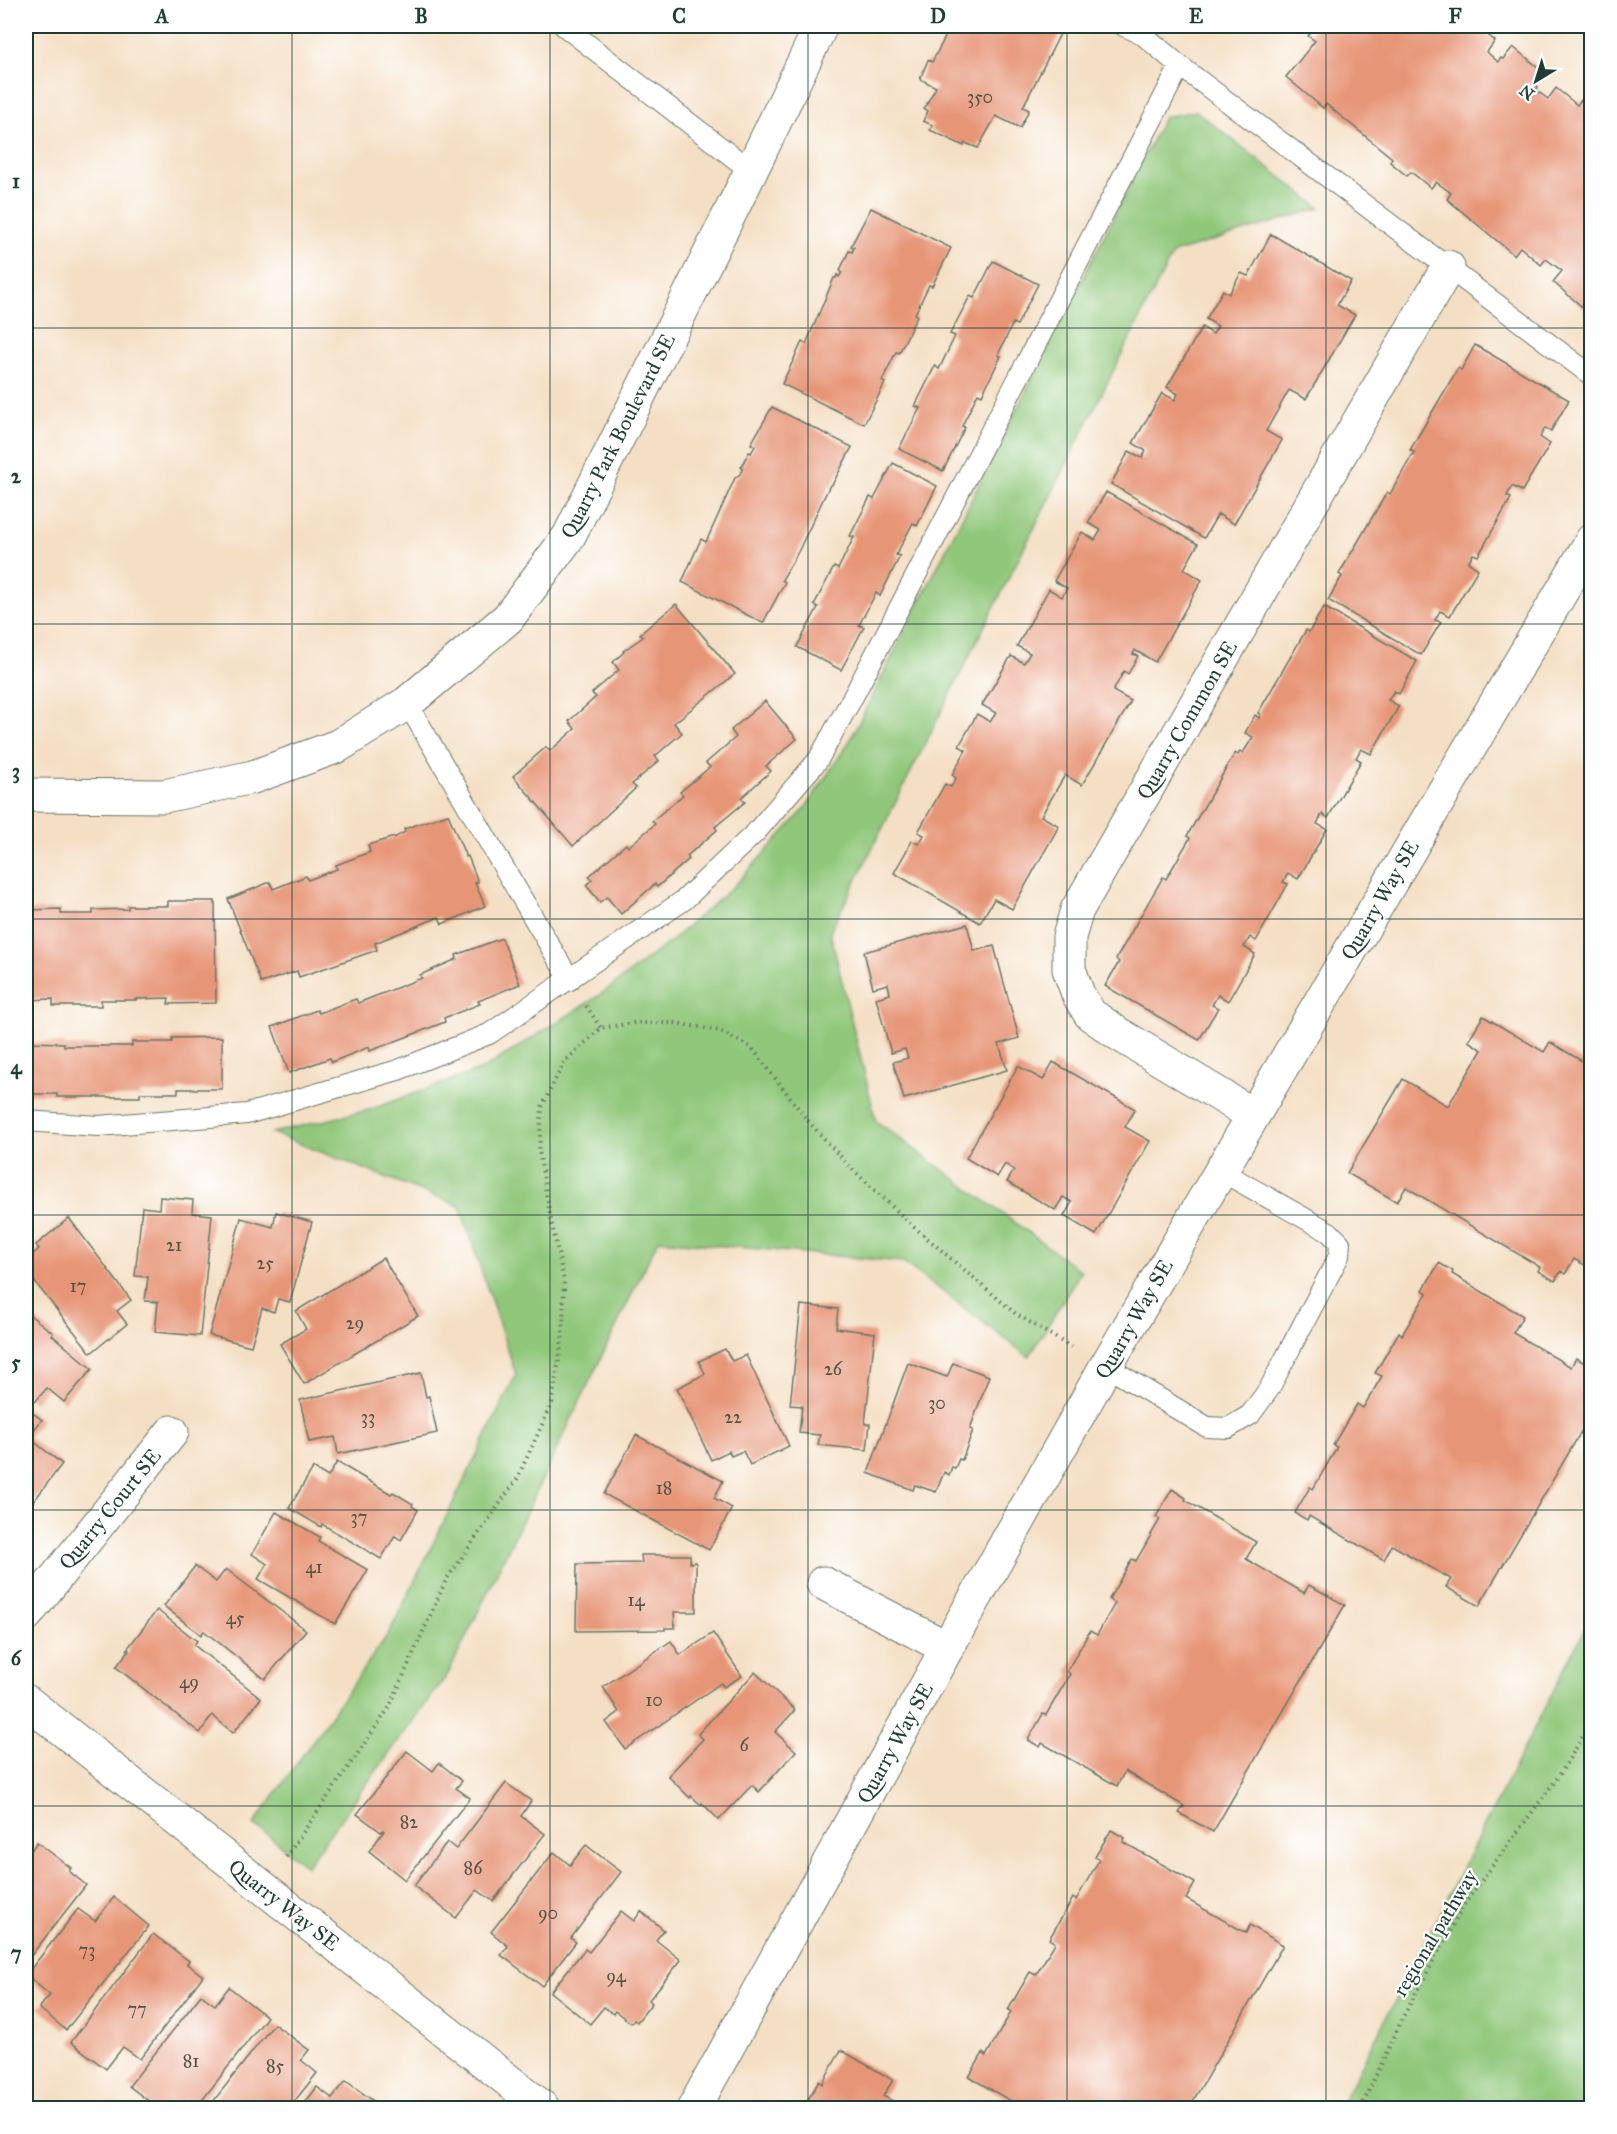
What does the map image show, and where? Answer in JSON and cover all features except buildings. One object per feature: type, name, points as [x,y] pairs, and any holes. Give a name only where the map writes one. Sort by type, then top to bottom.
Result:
[{"type":"street","name":"Quarry Park Boulevard SE","points":[[26,795],[164,796],[253,777],[338,746],[407,703],[508,618],[569,536],[822,26]]},
{"type":"street","name":"Quarry Common SE","points":[[1253,1115],[1117,1033],[1090,1014],[1078,994],[1069,969],[1069,937],[1077,910],[1448,267]]},
{"type":"street","name":"Quarry Way SE","points":[[694,2109],[947,1648],[1106,1366],[1592,540]]},
{"type":"street","name":"Quarry Court SE","points":[[26,1615],[172,1432]]},
{"type":"street","points":[[823,1583],[947,1648]]},
{"type":"street","name":"Quarry Way SE","points":[[26,1701],[543,2109]]},
{"type":"lane","points":[[564,26],[751,171]]},
{"type":"lane","points":[[1124,26],[1142,34],[1180,66],[1592,376]]},
{"type":"lane","points":[[26,1121],[98,1126],[247,1113],[398,1070],[489,1034],[684,900],[756,832],[818,760],[860,685],[1180,66]]},
{"type":"lane","points":[[407,703],[570,980]]},
{"type":"lane","points":[[1106,1366],[1207,1427],[1228,1428],[1250,1415],[1269,1389],[1339,1256],[1340,1243],[1329,1232],[1221,1171]]},
{"type":"path","points":[[258,1886],[284,1860],[389,1708],[446,1580],[517,1479],[552,1403],[563,1333],[564,1281],[539,1151],[542,1107],[564,1062],[601,1028],[634,1023],[676,1023],[720,1030],[752,1048],[849,1166],[914,1227],[1016,1314],[1106,1366]]},
{"type":"path","name":"regional pathway","points":[[1360,2109],[1403,2017],[1465,1903],[1558,1777],[1592,1722]]},
{"type":"green space","points":[[1196,111],[1320,208],[1173,253],[830,932],[876,1121],[1081,1271],[1029,1357],[903,1262],[658,1240],[448,1674],[306,1866],[254,1824],[389,1633],[516,1375],[460,1206],[272,1133],[369,1110],[485,1068],[600,995],[671,941],[736,884],[804,810],[849,742],[1164,117]]},
{"type":"green space","points":[[1591,1617],[1591,2108],[1340,2108]]}]
